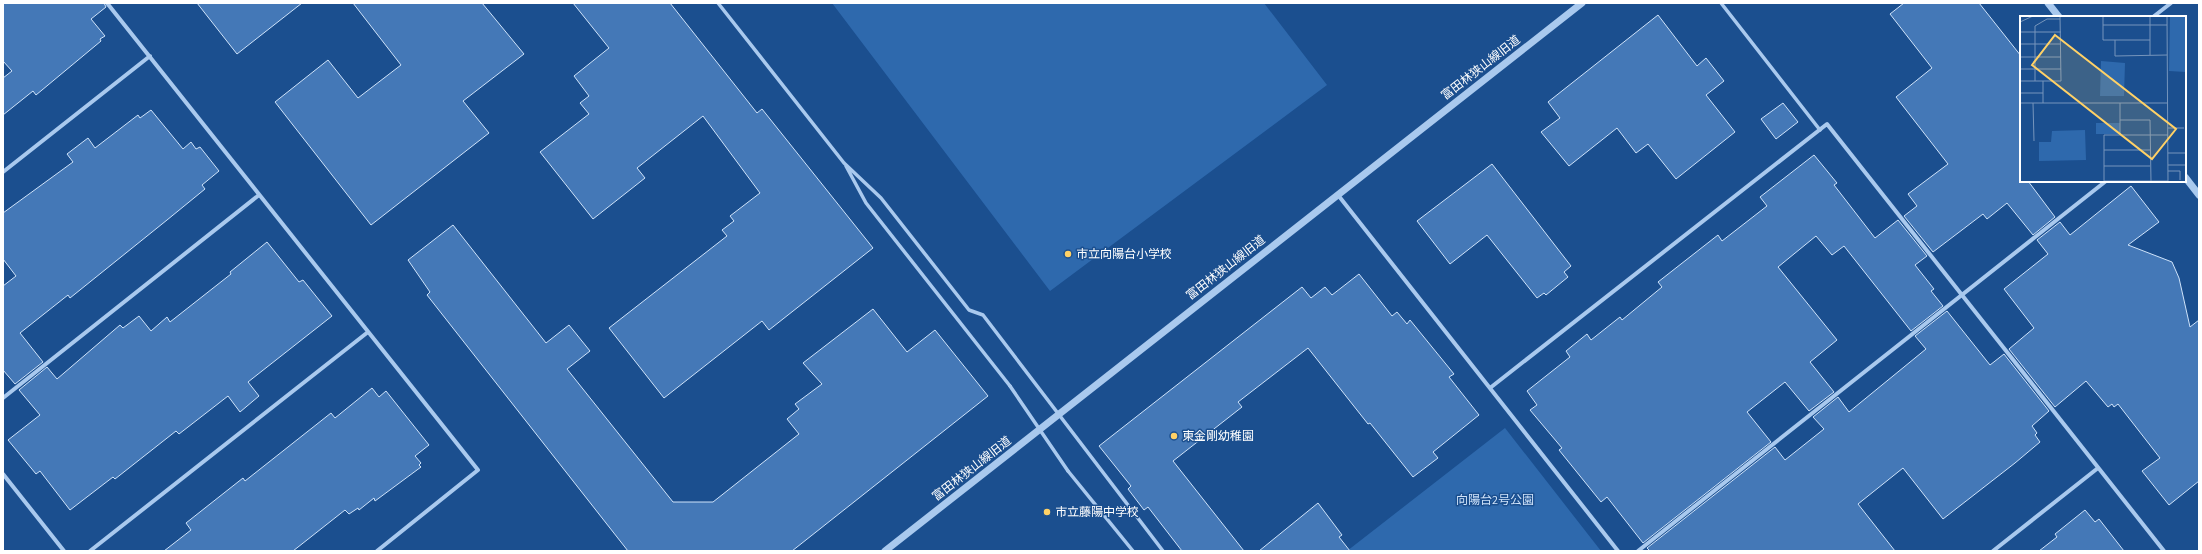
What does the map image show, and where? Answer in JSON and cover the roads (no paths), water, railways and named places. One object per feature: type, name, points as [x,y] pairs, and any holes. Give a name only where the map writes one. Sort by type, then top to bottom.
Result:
[{"type":"street","points":[[107,3],[478,470],[377,551]]},
{"type":"street","points":[[718,3],[844,163],[881,198],[969,310],[983,315],[1162,551]]},
{"type":"street","name":"富田林狭山線旧道","points":[[885,551],[1582,3]]},
{"type":"street","points":[[1721,3],[1820,130]]},
{"type":"street","points":[[2048,3],[2058,16]]},
{"type":"street","points":[[2154,16],[2171,3]]},
{"type":"street","points":[[3,172],[150,56]]},
{"type":"street","points":[[1490,388],[1828,124],[2164,551]]},
{"type":"street","points":[[844,163],[866,203],[1010,386],[1068,471],[1133,551]]},
{"type":"street","points":[[2186,178],[2199,195]]},
{"type":"street","points":[[1638,551],[2105,182]]},
{"type":"street","points":[[1338,194],[1618,551]]},
{"type":"street","points":[[3,398],[259,195]]},
{"type":"street","points":[[90,551],[368,332]]},
{"type":"street","points":[[1993,551],[2098,468]]},
{"type":"street","points":[[3,474],[64,551]]},
{"type":"place","name":"市立向陽台小学校","points":[[1068,254]]},
{"type":"place","name":"東金剛幼稚園","points":[[1174,436]]},
{"type":"place","name":"市立藤陽中学校","points":[[1047,512]]},
{"type":"park label","name":"向陽台2号公園","points":[[1495,500]]}]
